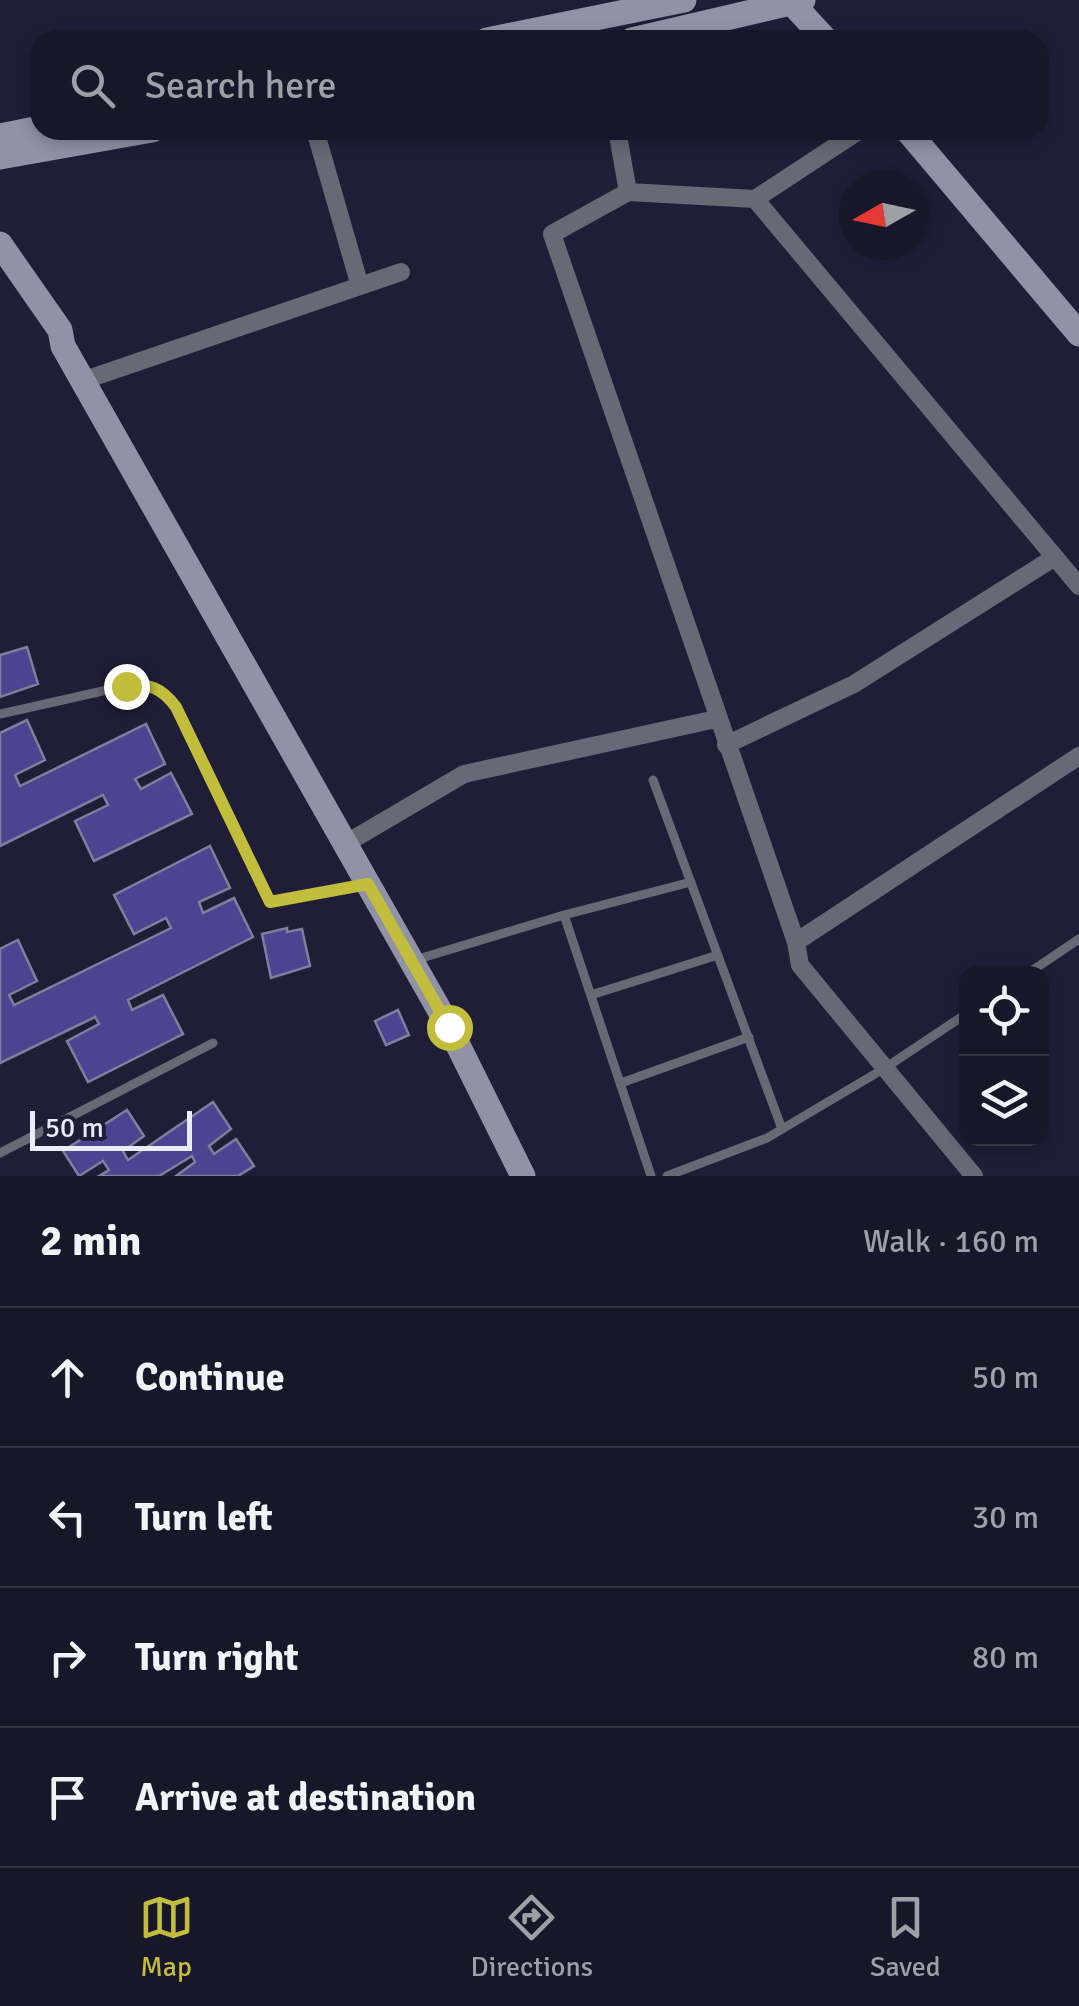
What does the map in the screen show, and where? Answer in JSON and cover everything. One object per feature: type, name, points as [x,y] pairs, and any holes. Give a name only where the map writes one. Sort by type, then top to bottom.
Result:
[{"type":"street","points":[[536,30],[684,0]]},
{"type":"street","points":[[675,30],[798,1]]},
{"type":"street","points":[[798,1],[819,30]]},
{"type":"street","points":[[798,1],[834,30]]},
{"type":"street","points":[[0,136],[30,130]]},
{"type":"street","points":[[0,157],[96,140]]},
{"type":"street","points":[[318,140],[360,286]]},
{"type":"street","points":[[620,140],[628,192]]},
{"type":"street","points":[[845,140],[755,199],[628,192],[552,234],[796,942],[800,966],[974,1176]]},
{"type":"street","points":[[915,140],[1079,334]]},
{"type":"street","points":[[933,140],[1079,312]]},
{"type":"street","points":[[755,199],[1079,586]]},
{"type":"street","points":[[0,244],[60,330],[63,346],[449,1027],[523,1176]]},
{"type":"street","points":[[82,380],[400,272]]},
{"type":"street","points":[[0,274],[46,341],[63,346]]},
{"type":"street","points":[[726,745],[854,684],[1055,557]]},
{"type":"street","points":[[346,844],[464,774],[716,719]]},
{"type":"street","points":[[796,942],[1079,756]]},
{"type":"lane","points":[[0,714],[126,686],[144,685],[166,693],[270,902]]},
{"type":"lane","points":[[653,780],[782,1129]]},
{"type":"lane","points":[[412,961],[564,914],[692,882]]},
{"type":"lane","points":[[564,914],[651,1176]]},
{"type":"lane","points":[[1039,966],[1079,939]]},
{"type":"lane","points":[[592,996],[718,955]]},
{"type":"lane","points":[[667,1176],[782,1129],[959,1019]]},
{"type":"lane","points":[[622,1083],[749,1038]]},
{"type":"lane","points":[[0,1153],[213,1043]]},
{"type":"path","points":[[270,902],[368,884]]},
{"type":"building","points":[[27,647],[38,684],[0,697],[0,655]]},
{"type":"building","points":[[27,720],[45,760],[15,775],[20,786],[146,724],[165,764],[135,779],[141,789],[171,773],[192,814],[94,861],[75,821],[108,805],[103,795],[0,846],[0,733]]},
{"type":"building","points":[[210,846],[230,888],[199,902],[203,913],[234,898],[253,937],[128,1000],[132,1010],[163,995],[183,1034],[88,1082],[67,1041],[99,1024],[95,1017],[0,1063],[0,949],[18,940],[37,981],[9,995],[14,1005],[171,928],[166,918],[134,934],[114,895]]},
{"type":"building","points":[[287,928],[287,932],[302,929],[310,966],[271,978],[262,934]]},
{"type":"building","points":[[398,1010],[409,1035],[386,1045],[375,1021]]},
{"type":"building","points":[[213,1102],[231,1129],[209,1146],[214,1154],[236,1139],[254,1166],[238,1176],[176,1176],[195,1162],[192,1156],[159,1176],[99,1176],[109,1170],[103,1161],[79,1176],[63,1151],[127,1110],[144,1136],[123,1151],[128,1160]]},
{"type":"route","points":[[126,686],[156,687],[176,707],[270,902],[368,884],[449,1027]]}]
